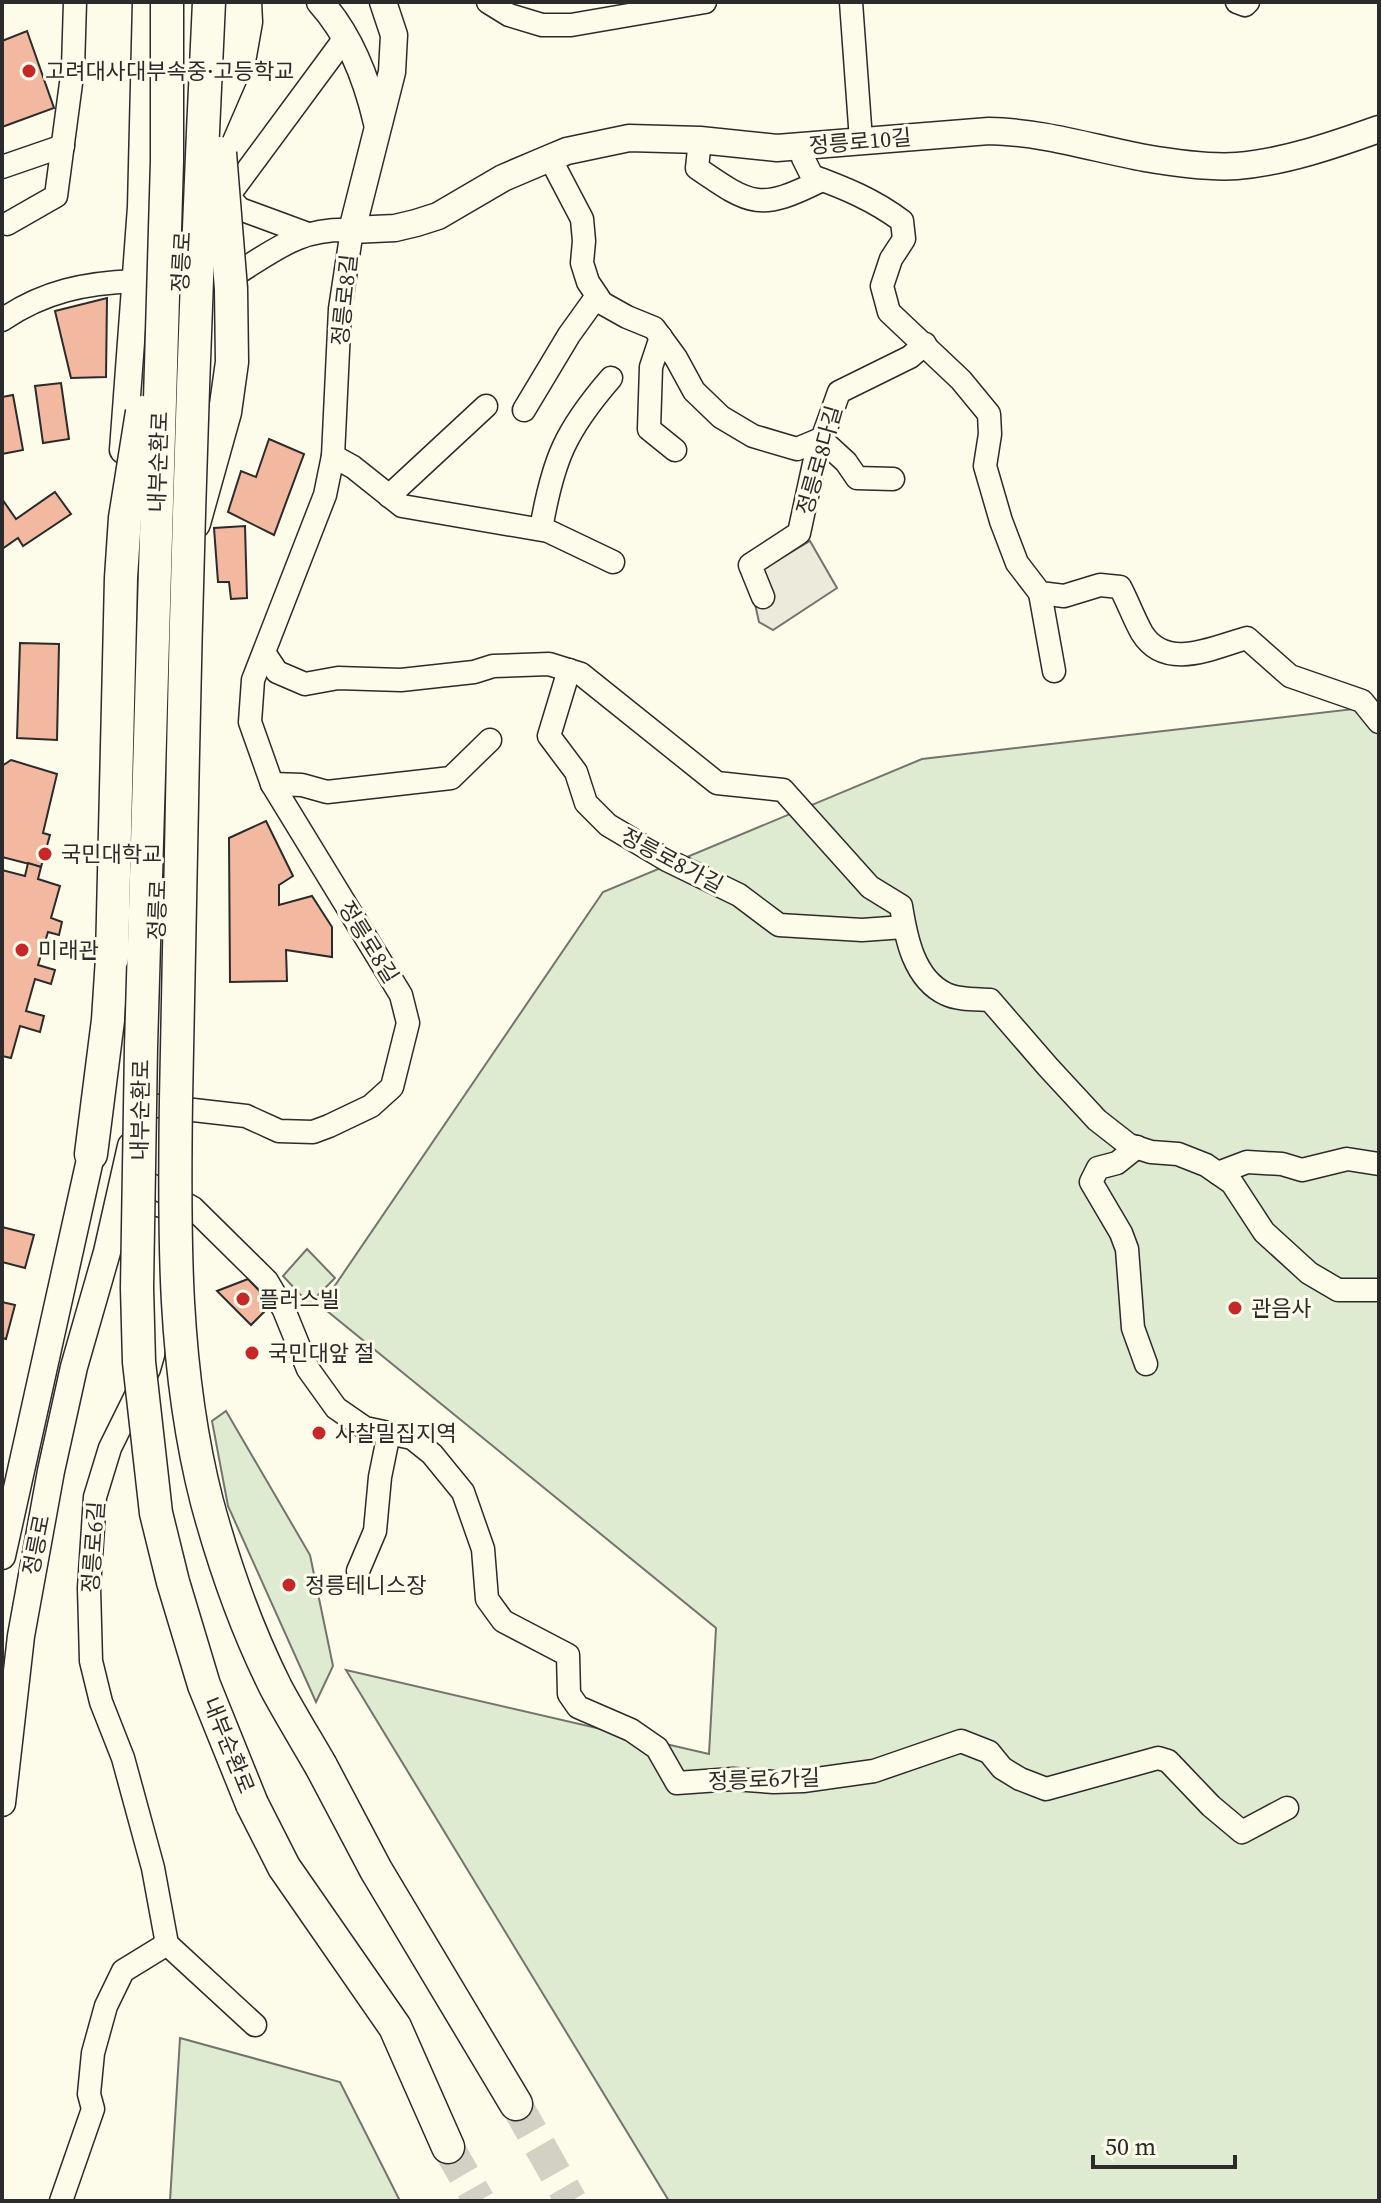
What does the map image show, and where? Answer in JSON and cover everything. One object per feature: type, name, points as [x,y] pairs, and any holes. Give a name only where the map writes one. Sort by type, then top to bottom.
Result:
[{"type":"highway","name":"내부순환로","points":[[167,2],[149,282],[137,1288],[139,1362],[156,1513],[204,1685],[252,1804],[284,1867],[395,2027],[448,2147]]},
{"type":"highway","name":"내부순환로","points":[[209,2],[183,710],[174,1206],[183,1375],[207,1502],[249,1625],[276,1687],[376,1870],[516,2104]]},
{"type":"highway","points":[[160,836],[184,555],[225,412],[232,362],[231,289],[223,182],[206,65]]},
{"type":"highway","points":[[91,1154],[108,1020],[112,958],[121,578],[149,282]]},
{"type":"main road","name":"정릉로","points":[[91,1154],[110,642],[149,282],[141,207],[146,2]]},
{"type":"main road","name":"정릉로","points":[[2,1803],[21,1636],[51,1471],[74,1367],[107,1252],[141,1104],[153,1016],[183,228],[196,2]]},
{"type":"main road","points":[[187,186],[199,150],[209,76],[224,37],[229,2]]},
{"type":"main road","points":[[187,186],[205,154],[209,131],[243,56],[249,22],[248,2]]},
{"type":"main road","points":[[320,2],[345,38],[365,82],[377,123]]},
{"type":"main road","points":[[352,230],[391,75],[394,35],[383,2]]},
{"type":"main road","points":[[365,82],[379,87],[391,75]]},
{"type":"main road","name":"정릉로10길","points":[[352,230],[395,228],[438,216],[503,178],[567,151],[629,138],[700,140],[777,148],[989,131],[1023,132],[1147,158],[1209,166],[1236,166],[1333,145],[1379,129]]},
{"type":"main road","name":"정릉로","points":[[2,1556],[77,1229],[115,1054],[120,1016],[123,739],[110,642]]},
{"type":"main road","name":"정릉로","points":[[107,736],[124,866]]},
{"type":"street","points":[[7,224],[56,196],[73,68],[75,2]]},
{"type":"street","points":[[488,2],[509,15],[542,25],[571,25],[705,2]]},
{"type":"street","points":[[851,2],[861,140]]},
{"type":"street","points":[[1237,2],[1245,5],[1248,2]]},
{"type":"street","name":"정릉로10길","points":[[308,234],[240,209],[231,199],[232,191],[345,38]]},
{"type":"street","points":[[700,140],[697,168],[741,198],[773,200],[822,180]]},
{"type":"street","points":[[2,167],[63,146]]},
{"type":"street","points":[[801,146],[812,176],[879,204],[902,221],[904,239],[891,259],[882,286],[889,312],[961,380],[989,414],[985,466],[1017,563],[1040,593],[1054,671]]},
{"type":"street","points":[[550,158],[582,219],[582,263],[588,282],[597,296],[602,303],[654,328],[694,391],[721,417],[753,436],[797,449],[821,439],[846,462],[857,478],[893,479]]},
{"type":"street","points":[[160,836],[149,576],[153,318],[157,266],[183,228]]},
{"type":"street","name":"정릉로10길","points":[[236,274],[298,236],[327,229],[352,230]]},
{"type":"street","name":"정릉로8길","points":[[141,1104],[246,1116],[279,1131],[313,1132],[380,1100],[397,1076],[408,1023],[401,995],[272,784],[250,722],[253,680],[325,495],[333,456],[340,309],[352,230]]},
{"type":"street","points":[[2,319],[47,296],[75,286],[149,282],[148,301],[153,318]]},
{"type":"street","points":[[524,410],[569,335],[597,296]]},
{"type":"street","points":[[661,337],[651,367],[649,429],[675,450]]},
{"type":"street","name":"정릉로8다길","points":[[763,597],[750,565],[799,533],[821,439],[839,392],[910,357],[925,344]]},
{"type":"street","points":[[541,529],[550,481],[565,441],[583,410],[611,378]]},
{"type":"street","points":[[389,496],[486,406]]},
{"type":"street","points":[[333,456],[353,467],[402,506],[541,529],[613,562]]},
{"type":"street","points":[[1040,593],[1064,596],[1100,585],[1120,587],[1143,634],[1156,648],[1188,657],[1247,638],[1290,676],[1362,701],[1379,722]]},
{"type":"street","points":[[265,654],[277,672],[305,684],[338,678],[401,680],[517,664],[549,664],[581,674],[717,783],[783,790],[870,887],[901,906],[905,937],[925,980],[947,995],[990,1000],[1097,1120],[1129,1145],[1151,1152],[1178,1154],[1206,1165],[1232,1183],[1264,1232],[1309,1273],[1338,1290],[1379,1290]]},
{"type":"street","name":"정릉로8가길","points":[[569,670],[549,736],[576,772],[586,803],[608,825],[667,860],[739,895],[779,925],[862,930],[904,927]]},
{"type":"street","points":[[272,784],[302,785],[327,792],[451,778],[490,740]]},
{"type":"street","name":"정릉로6길","points":[[141,1104],[151,1185],[156,1333],[149,1369],[110,1448],[95,1497],[89,1588],[91,1661],[101,1702],[123,1758],[153,1868],[167,1944]]},
{"type":"street","points":[[1137,1147],[1117,1163],[1098,1168],[1091,1182],[1127,1249],[1133,1328],[1146,1364]]},
{"type":"street","points":[[1218,1173],[1247,1162],[1282,1164],[1302,1170],[1347,1159],[1379,1164]]},
{"type":"street","name":"정릉로6가길","points":[[151,1185],[193,1208],[267,1281],[284,1310],[308,1369],[336,1408],[365,1428],[412,1438],[432,1454],[463,1492],[483,1549],[487,1599],[503,1621],[568,1655],[569,1694],[578,1707],[631,1730],[657,1748],[677,1783],[733,1779],[803,1781],[874,1771],[961,1741],[989,1752],[1002,1768],[1046,1789],[1158,1758],[1168,1761],[1211,1806],[1242,1832],[1287,1808]]},
{"type":"street","points":[[358,1571],[375,1531],[380,1477],[389,1433]]},
{"type":"street","points":[[61,2201],[93,2109],[89,2094],[93,2053],[106,2006],[123,1971],[167,1944],[255,2025]]},
{"type":"green space","points":[[1379,706],[1379,2201],[669,2201],[346,1670],[709,1754],[716,1628],[321,1306],[603,892],[922,759]]},
{"type":"green space","points":[[307,1249],[335,1278],[309,1304],[283,1276]]},
{"type":"green space","name":"정릉테니스장","points":[[226,1411],[310,1555],[333,1666],[316,1702],[228,1506],[212,1421]]},
{"type":"green space","points":[[180,2038],[340,2082],[400,2201],[170,2201]]},
{"type":"shaded area","points":[[810,541],[837,588],[773,630],[759,622],[749,577]]},
{"type":"building","points":[[27,31],[54,108],[2,127],[2,41]]},
{"type":"building","points":[[107,298],[106,377],[71,378],[55,311]]},
{"type":"building","points":[[61,383],[69,439],[43,443],[35,386]]},
{"type":"building","points":[[13,395],[23,450],[2,454],[2,397]]},
{"type":"building","points":[[269,439],[304,454],[274,535],[228,512],[241,471],[256,477]]},
{"type":"building","points":[[55,492],[71,514],[23,546],[18,538],[2,549],[2,499],[16,519]]},
{"type":"building","points":[[245,526],[247,598],[231,599],[229,582],[218,582],[214,528]]},
{"type":"building","points":[[20,643],[59,644],[57,740],[17,738]]},
{"type":"building","points":[[11,760],[57,774],[43,833],[50,835],[41,867],[2,857],[2,766]]},
{"type":"building","points":[[266,821],[293,876],[279,885],[279,905],[312,896],[332,927],[332,957],[286,950],[287,981],[230,982],[229,838]]},
{"type":"building","name":"미래관","points":[[28,863],[41,867],[38,879],[60,886],[51,918],[62,922],[59,935],[48,932],[38,965],[55,970],[51,984],[35,979],[26,1011],[44,1016],[40,1032],[20,1026],[11,1058],[2,1056],[2,870],[25,876]]},
{"type":"building","points":[[2,1227],[34,1235],[25,1268],[2,1262]]},
{"type":"building","name":"플러스빌","points":[[248,1279],[272,1304],[251,1325],[217,1291]]},
{"type":"building","points":[[2,1302],[15,1305],[6,1339],[2,1338]]},
{"type":"tunnel","points":[[516,2104],[571,2201]]},
{"type":"tunnel","points":[[448,2147],[479,2201]]},
{"type":"place","name":"고려대사대부속중·고등학교","points":[[29,71]]},
{"type":"place","name":"국민대학교","points":[[45,854]]},
{"type":"place","name":"미래관","points":[[22,950]]},
{"type":"place","name":"플러스빌","points":[[243,1299]]},
{"type":"place","name":"관음사","points":[[1235,1308]]},
{"type":"place","name":"국민대앞 절","points":[[252,1353]]},
{"type":"place","name":"사찰밀집지역","points":[[319,1433]]},
{"type":"place","name":"정릉테니스장","points":[[289,1585]]}]
